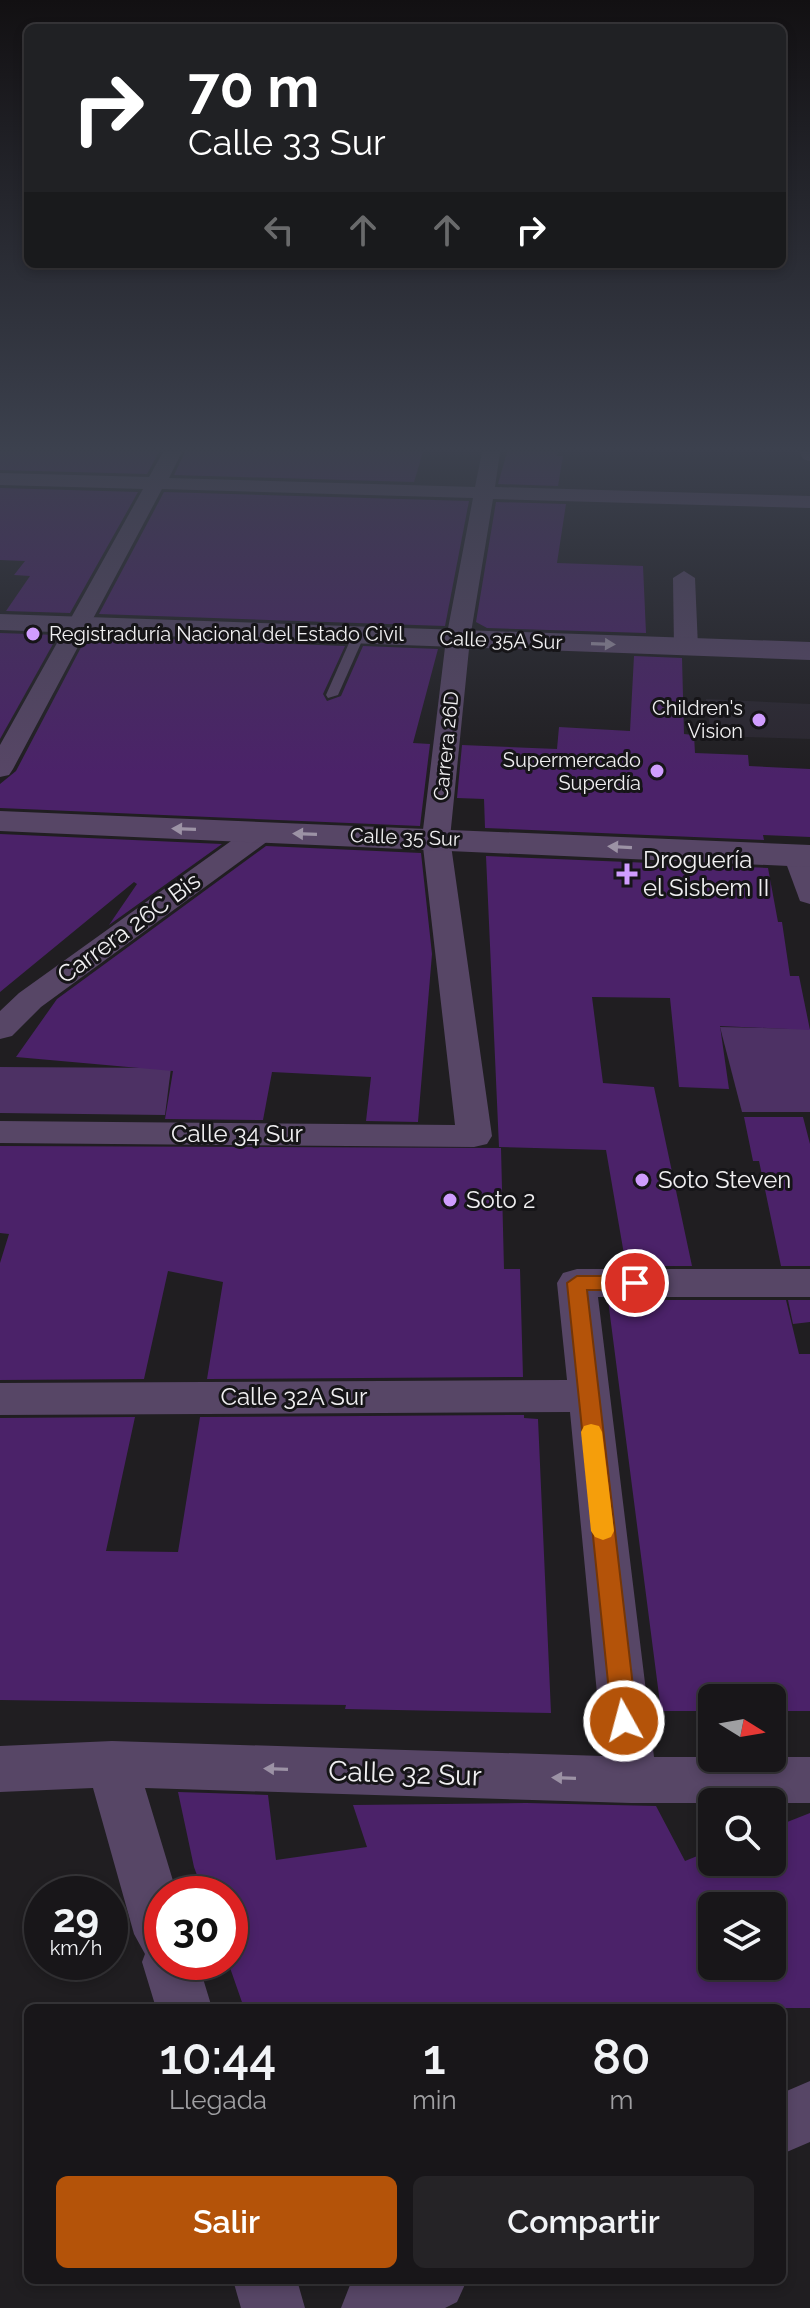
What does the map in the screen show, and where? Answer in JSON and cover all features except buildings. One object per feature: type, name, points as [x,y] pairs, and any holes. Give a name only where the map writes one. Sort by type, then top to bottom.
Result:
[{"type":"street","points":[[0,769],[113,560]]},
{"type":"street","name":"Carrera 26D","points":[[473,560],[458,639],[436,838],[474,1136]]},
{"type":"street","points":[[684,578],[686,647]]},
{"type":"street","name":"Calle 35A Sur","points":[[0,622],[810,651]]},
{"type":"street","name":"Calle 35 Sur","points":[[0,821],[804,856]]},
{"type":"street","name":"Carrera 26C Bis","points":[[0,1029],[30,1000],[262,832]]},
{"type":"street","points":[[804,856],[810,895]]},
{"type":"street","name":"Calle 34 Sur","points":[[0,1132],[474,1136]]},
{"type":"street","points":[[631,1780],[577,1283],[810,1283]]},
{"type":"street","name":"Calle 32A Sur","points":[[0,1399],[587,1396]]},
{"type":"street","points":[[112,1764],[145,1876]]},
{"type":"street","name":"Calle 32 Sur","points":[[0,1769],[112,1764],[631,1780],[810,1780]]},
{"type":"street","points":[[175,1980],[183,2004]]},
{"type":"street","points":[[786,2122],[810,2111]]},
{"type":"street","points":[[266,2284],[273,2308]]},
{"type":"street","points":[[373,2308],[426,2284]]},
{"type":"lane","points":[[332,695],[359,634]]},
{"type":"shaded area","name":"Children's Vision","points":[[706,699],[810,704],[810,739],[711,736]]},
{"type":"shaded area","points":[[720,1027],[810,1029],[810,1112],[742,1112]]},
{"type":"shaded area","points":[[0,1067],[171,1068],[165,1115],[0,1113]]},
{"type":"slow traffic","points":[[591,1432],[603,1531]]},
{"type":"place","name":"Registraduría Nacional del Estado Civil","points":[[33,634]]},
{"type":"place","name":"Children's Vision","points":[[759,720]]},
{"type":"place","name":"Supermercado Superdía","points":[[657,771]]},
{"type":"place","name":"Droguería el Sisbem II","points":[[627,874]]},
{"type":"place","name":"Soto Steven","points":[[642,1180]]},
{"type":"place","name":"Soto 2","points":[[450,1200]]},
{"type":"route","points":[[624,1721],[577,1283],[635,1283]]}]
